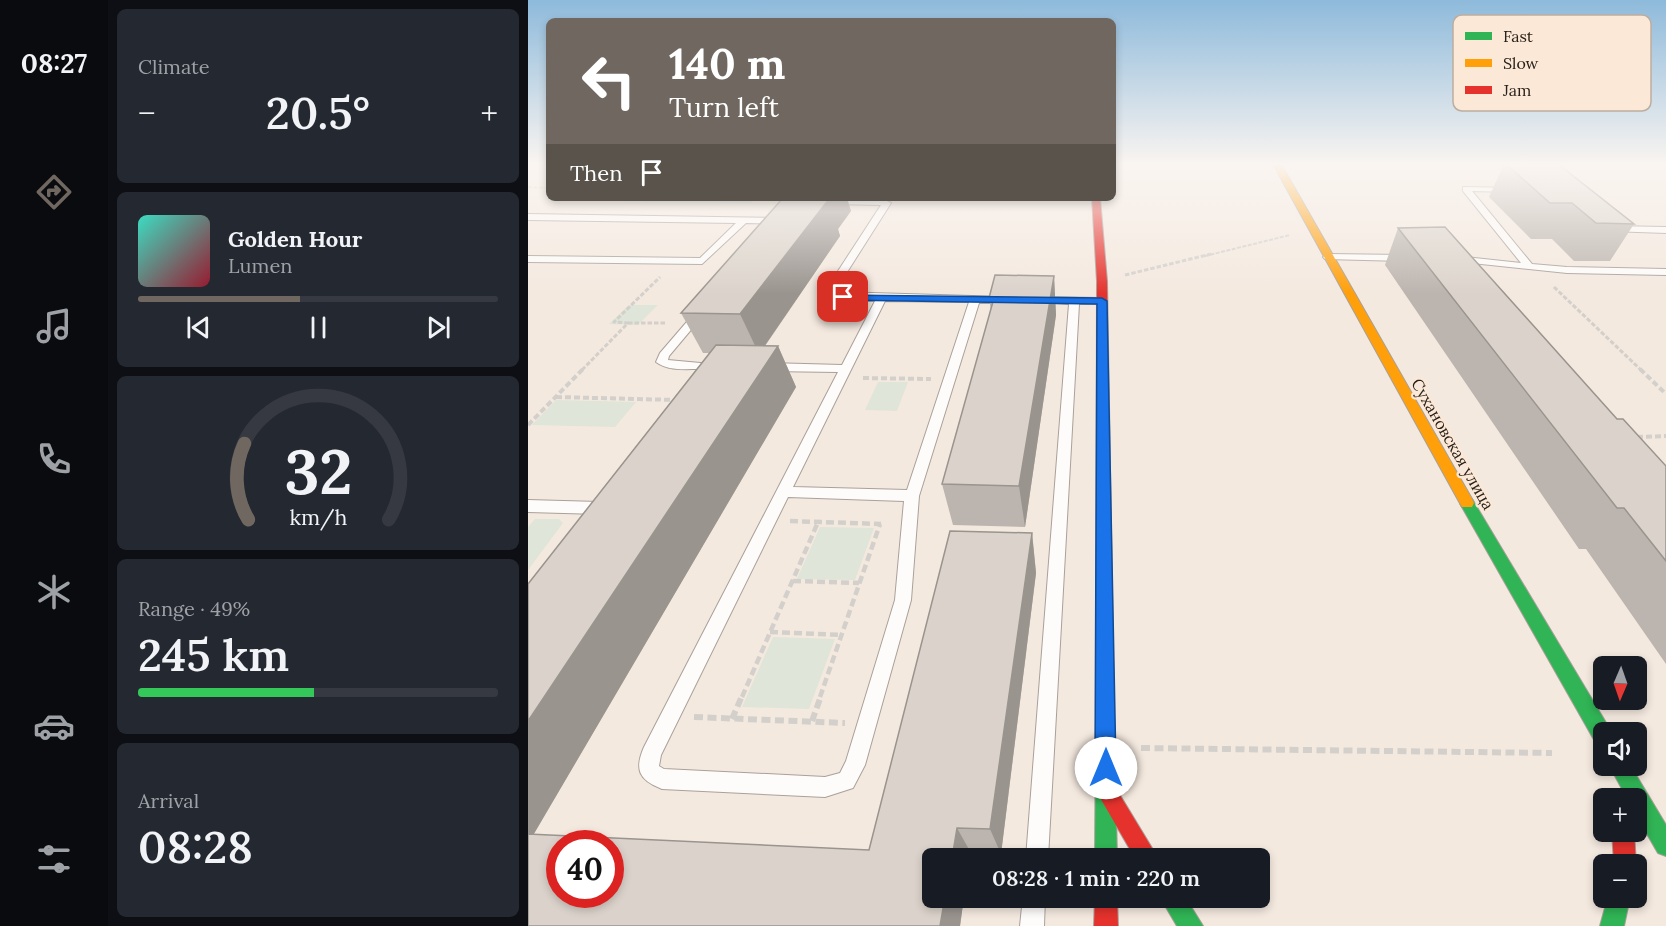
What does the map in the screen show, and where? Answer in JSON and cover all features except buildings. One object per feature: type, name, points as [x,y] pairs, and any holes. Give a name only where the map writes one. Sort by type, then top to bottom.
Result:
[{"type":"street","points":[[1097,207],[1102,281],[1106,848]]},
{"type":"street","name":"Сухановская улица","points":[[1301,207],[1595,722]]},
{"type":"street","points":[[1625,776],[1666,845]]},
{"type":"street","points":[[1105,789],[1142,848]]},
{"type":"street","points":[[1106,908],[1106,926]]},
{"type":"street","points":[[1179,908],[1191,926]]},
{"type":"street","points":[[1612,926],[1616,908]]},
{"type":"lane","points":[[884,207],[832,288],[833,294],[843,297],[1102,301]]},
{"type":"lane","points":[[1481,207],[1528,265]]},
{"type":"lane","points":[[528,217],[778,222]]},
{"type":"lane","points":[[528,259],[702,261],[743,220]]},
{"type":"lane","points":[[1604,229],[1666,230]]},
{"type":"lane","points":[[1328,257],[1417,258]]},
{"type":"lane","points":[[1466,276],[1450,258],[1567,270],[1666,272]]},
{"type":"lane","points":[[881,297],[651,754],[649,771],[662,779],[825,787],[846,781],[855,765],[903,600],[912,495],[975,299]]},
{"type":"lane","points":[[1038,848],[1074,300]]},
{"type":"lane","points":[[681,400],[713,366],[662,362],[664,355],[706,307]]},
{"type":"lane","points":[[753,367],[843,373]]},
{"type":"lane","points":[[783,492],[912,495]]},
{"type":"lane","points":[[528,506],[599,508]]},
{"type":"lane","points":[[1032,926],[1033,908]]},
{"type":"path","points":[[1102,281],[1296,234],[1315,233]]},
{"type":"path","points":[[674,262],[614,322],[691,324]]},
{"type":"path","points":[[1528,265],[1666,394]]},
{"type":"path","points":[[528,425],[628,323]]},
{"type":"path","points":[[843,373],[949,380]]},
{"type":"path","points":[[555,397],[681,400]]},
{"type":"path","points":[[1634,437],[1666,436]]},
{"type":"path","points":[[769,520],[909,525]]},
{"type":"path","points":[[732,718],[818,522]]},
{"type":"path","points":[[812,721],[880,524]]},
{"type":"path","points":[[793,581],[860,583]]},
{"type":"path","points":[[770,632],[842,634]]},
{"type":"path","points":[[670,716],[867,724]]},
{"type":"path","points":[[1106,748],[1552,753]]},
{"type":"shaded area","points":[[629,305],[658,305],[638,325],[609,324]]},
{"type":"shaded area","points":[[878,382],[908,382],[897,411],[865,410]]},
{"type":"shaded area","points":[[556,400],[636,402],[615,427],[532,425]]},
{"type":"shaded area","points":[[535,519],[559,519],[563,523],[528,570],[528,527]]},
{"type":"shaded area","points":[[820,527],[874,528],[855,580],[797,579]]},
{"type":"shaded area","points":[[773,637],[835,639],[809,709],[742,707]]},
{"type":"traffic: fast","points":[[1467,503],[1595,722]]},
{"type":"traffic: fast","points":[[1105,718],[1106,848]]},
{"type":"traffic: fast","points":[[1625,776],[1666,845]]},
{"type":"traffic: fast","points":[[1179,908],[1191,926]]},
{"type":"traffic: fast","points":[[1612,926],[1616,908]]},
{"type":"traffic: slow","points":[[1301,207],[1467,503]]},
{"type":"traffic: jam","points":[[1097,207],[1102,281],[1105,718]]},
{"type":"traffic: jam","points":[[1105,789],[1141,848]]},
{"type":"traffic: jam","points":[[1624,842],[1624,854]]},
{"type":"traffic: jam","points":[[1106,908],[1106,926]]},
{"type":"route","points":[[843,297],[1102,301],[1106,768]]}]
